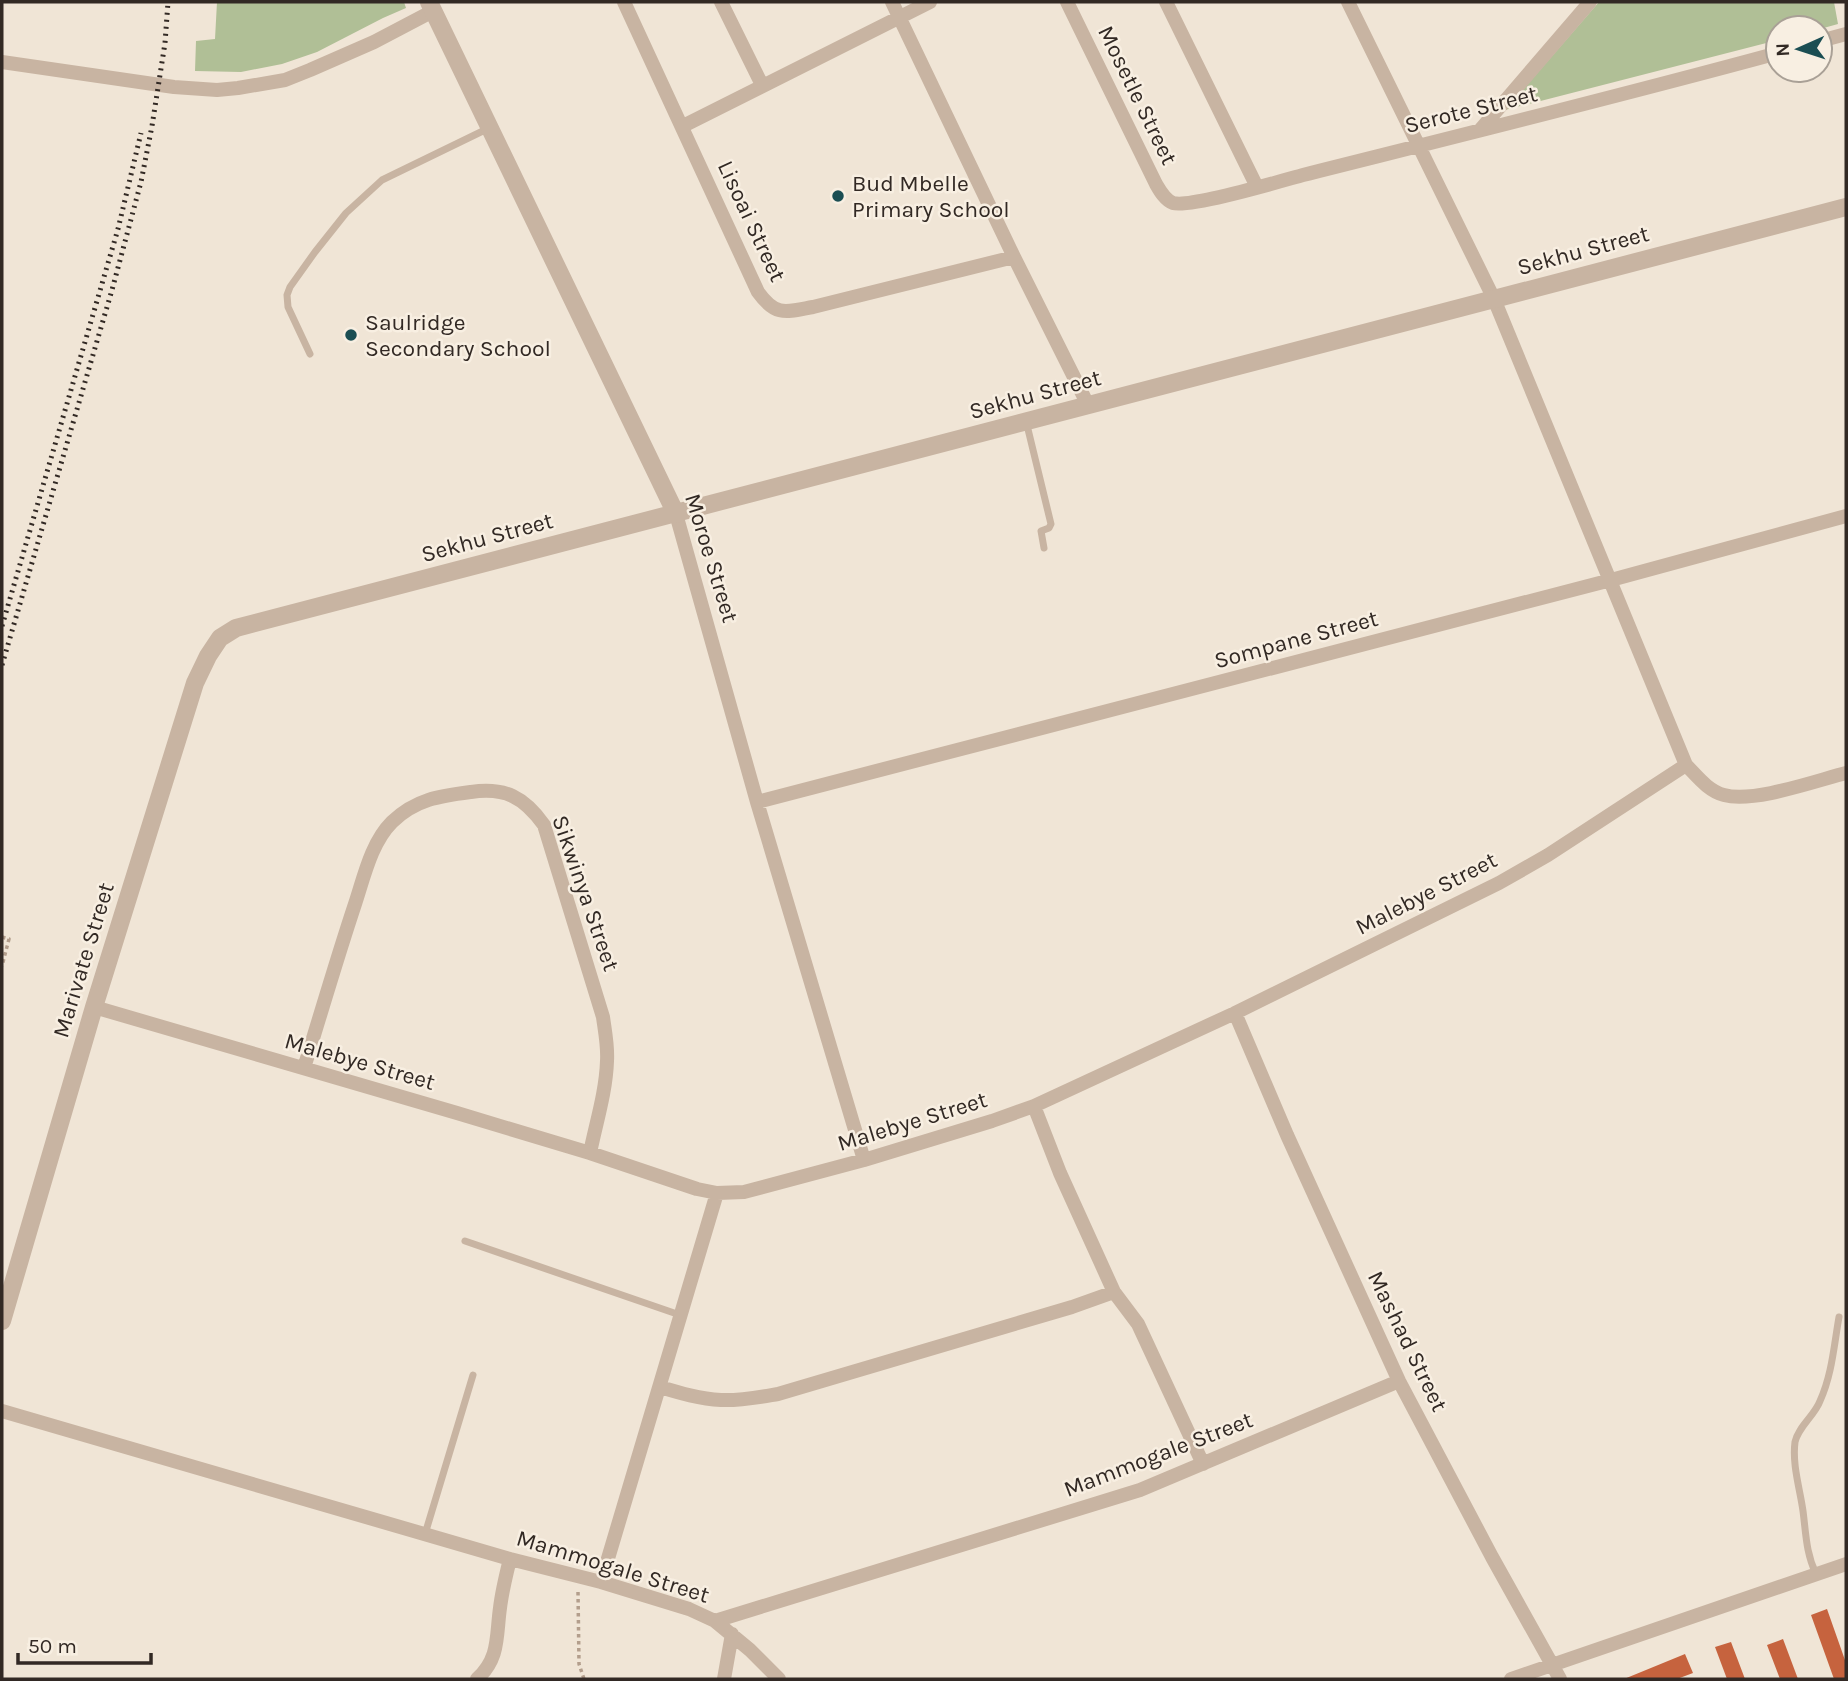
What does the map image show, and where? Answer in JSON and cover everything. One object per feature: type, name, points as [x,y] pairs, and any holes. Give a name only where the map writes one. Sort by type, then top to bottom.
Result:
[{"type":"street","name":"Lisoai Street","points":[[625,2],[758,292],[775,310],[813,307],[1014,257]]},
{"type":"street","points":[[721,2],[762,85]]},
{"type":"street","points":[[892,2],[1088,405]]},
{"type":"street","points":[[683,126],[930,2]]},
{"type":"street","name":"Mosetle Street","points":[[1067,2],[1156,184],[1164,197],[1173,203]]},
{"type":"street","points":[[1166,2],[1257,187]]},
{"type":"street","points":[[1480,130],[1590,2]]},
{"type":"street","points":[[1354,5],[1494,299],[1686,765],[1710,788],[1724,795],[1743,797],[1846,773]]},
{"type":"street","points":[[2,62],[174,87],[217,90],[248,87],[285,80],[374,42],[431,6]]},
{"type":"street","name":"Moroe Street","points":[[431,6],[676,514],[757,802],[864,1160]]},
{"type":"street","name":"Serote Street","points":[[1173,203],[1189,204],[1660,85],[1764,56]]},
{"type":"street","name":"Sekhu Street","points":[[236,628],[1846,207]]},
{"type":"street","name":"Sompane Street","points":[[757,802],[1611,580],[1846,516]]},
{"type":"street","name":"Marivate Street","points":[[2,1321],[94,1007],[195,683],[220,638],[236,628]]},
{"type":"street","name":"Malebye Street","points":[[94,1007],[590,1153],[675,1182],[717,1193],[744,1192],[864,1160],[1034,1106],[1235,1013],[1499,883],[1548,855],[1686,765]]},
{"type":"street","name":"Sikwinya Street","points":[[304,1068],[345,932],[372,855],[392,822],[431,798],[488,790],[506,793],[533,809],[544,825],[603,1017],[607,1042],[606,1079],[590,1153]]},
{"type":"street","name":"Mashad Street","points":[[1235,1013],[1287,1135],[1399,1381],[1492,1558],[1560,1679]]},
{"type":"street","points":[[1034,1106],[1060,1173],[1114,1292],[1138,1324],[1203,1464]]},
{"type":"street","points":[[601,1582],[717,1193]]},
{"type":"street","points":[[660,1387],[722,1400],[778,1394],[1072,1307],[1114,1292]]},
{"type":"street","name":"Mammogale Street","points":[[2,1412],[510,1559],[601,1582],[689,1609],[715,1621],[1128,1494],[1399,1381]]},
{"type":"street","points":[[477,1679],[488,1669],[493,1659],[510,1559]]},
{"type":"street","points":[[1511,1679],[1846,1564]]},
{"type":"street","points":[[715,1621],[779,1679]]},
{"type":"street","points":[[724,1679],[732,1634]]},
{"type":"lane","points":[[310,354],[288,307],[287,295],[315,252],[346,213],[382,180],[490,128]]},
{"type":"lane","points":[[1026,421],[1051,524],[1049,528],[1041,531],[1044,548]]},
{"type":"lane","points":[[465,1241],[681,1315]]},
{"type":"lane","points":[[1816,1574],[1806,1545],[1796,1472],[1795,1440],[1820,1403],[1830,1371],[1839,1317]]},
{"type":"lane","points":[[425,1534],[474,1375]]},
{"type":"path","points":[[2,937],[9,939],[2,966]]},
{"type":"path","points":[[578,1576],[579,1664],[584,1679]]},
{"type":"green space","points":[[217,2],[404,2],[406,8],[317,52],[282,64],[241,72],[195,71],[196,41],[215,39]]},
{"type":"green space","points":[[1599,2],[1834,2],[1838,24],[1834,25],[1834,14],[1764,14],[1764,44],[1505,110]]},
{"type":"building","points":[[1827,1609],[1846,1663],[1846,1679],[1834,1679],[1811,1615]]},
{"type":"building","points":[[1783,1639],[1798,1679],[1780,1679],[1767,1645]]},
{"type":"building","points":[[1731,1642],[1745,1679],[1727,1679],[1715,1647]]},
{"type":"building","points":[[1685,1654],[1693,1673],[1677,1679],[1624,1679]]},
{"type":"railway","points":[[2,665],[141,182],[165,43],[168,2]]},
{"type":"railway","points":[[2,626],[118,229],[141,133]]},
{"type":"place","name":"Bud Mbelle Primary School","points":[[838,196]]},
{"type":"place","name":"Saulridge Secondary School","points":[[351,335]]}]
